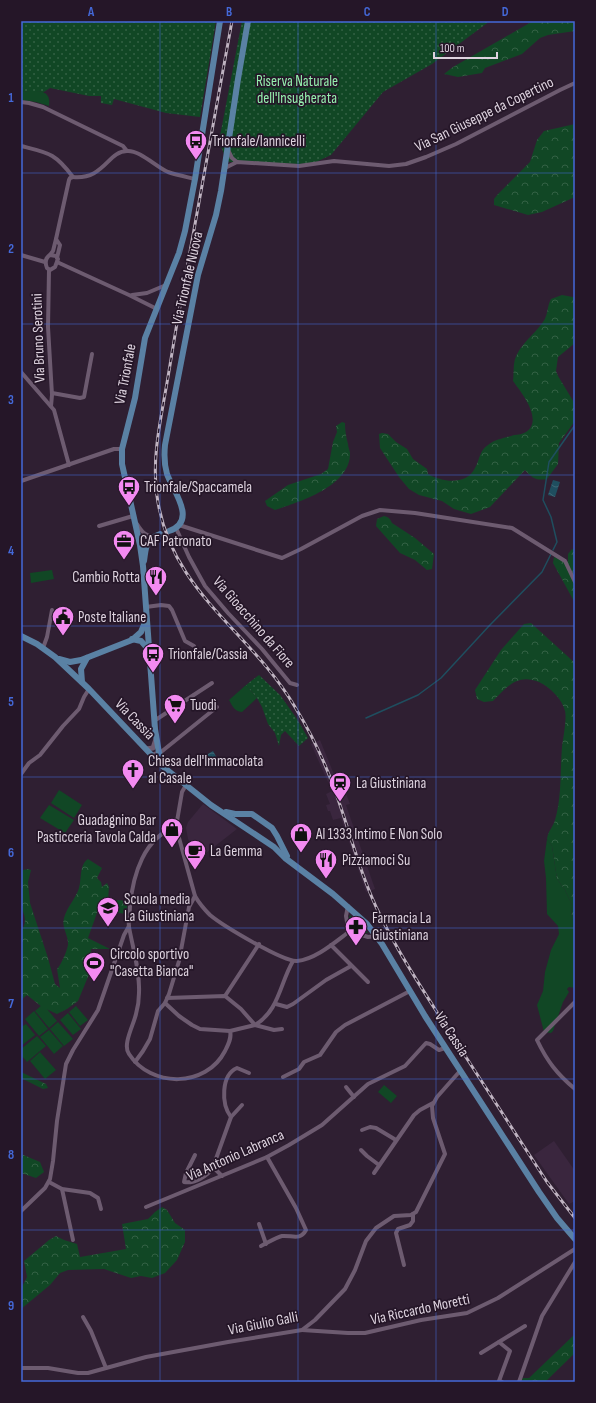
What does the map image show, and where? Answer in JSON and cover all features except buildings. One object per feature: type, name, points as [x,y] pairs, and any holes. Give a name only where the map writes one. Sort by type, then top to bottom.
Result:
[{"type":"main road","name":"Via Trionfale","points":[[169,770],[159,753],[156,738],[143,566],[122,464],[122,449],[135,398],[144,345],[179,253],[185,231],[195,179],[220,21]]},
{"type":"main road","name":"Via Trionfale Nuova","points":[[177,527],[183,516],[183,510],[166,470],[164,458],[165,445],[198,275],[216,215],[225,168],[248,21]]},
{"type":"main road","points":[[169,531],[177,527]]},
{"type":"main road","points":[[143,566],[148,542],[157,535]]},
{"type":"main road","points":[[55,657],[70,662],[87,658],[132,640],[141,632],[146,618]]},
{"type":"main road","name":"Via Cassia","points":[[21,636],[43,648],[55,657],[89,689],[151,755],[186,785],[219,810],[280,852],[285,858],[348,906],[367,924],[388,952],[410,991],[460,1072],[539,1192],[557,1218],[575,1238]]},
{"type":"main road","points":[[132,640],[140,641],[149,651]]},
{"type":"main road","points":[[82,682],[80,671],[87,658]]},
{"type":"main road","name":"Via Cassia","points":[[219,810],[233,814],[252,814],[272,828],[290,861]]},
{"type":"main road","points":[[242,825],[240,819],[244,814]]},
{"type":"main road","points":[[266,842],[273,840],[276,836],[275,832]]},
{"type":"street","name":"Via San Giuseppe da Copertino","points":[[237,162],[299,166],[334,161],[383,166],[406,164],[456,144],[575,83]]},
{"type":"street","points":[[21,102],[36,104],[50,110],[123,146],[128,151]]},
{"type":"street","points":[[21,146],[46,152],[56,157],[64,164],[74,177]]},
{"type":"street","points":[[225,168],[237,162],[232,158],[228,149]]},
{"type":"street","points":[[56,239],[60,245],[57,260],[54,268],[49,270],[46,266],[46,262],[47,258],[53,251],[68,181],[70,178],[86,177],[94,174],[121,153],[128,151],[135,152],[167,171],[195,179]]},
{"type":"street","points":[[21,255],[46,262]]},
{"type":"street","points":[[50,255],[54,255],[57,260],[157,309]]},
{"type":"street","name":"Via Bruno Serotini","points":[[49,270],[48,327],[52,393],[51,406]]},
{"type":"street","points":[[129,294],[141,294],[166,285]]},
{"type":"street","points":[[52,393],[80,398],[83,397],[85,394],[92,354]]},
{"type":"street","points":[[21,372],[51,406],[56,416],[69,465]]},
{"type":"street","points":[[21,481],[114,449],[122,449]]},
{"type":"street","points":[[177,527],[282,558],[362,516],[380,510],[431,515],[512,528],[565,561],[575,582]]},
{"type":"street","points":[[98,526],[133,516],[142,533],[146,535],[157,535]]},
{"type":"street","name":"Via Gioacchino da Fiore","points":[[177,527],[189,557],[205,586],[262,649],[290,683],[297,685]]},
{"type":"street","points":[[146,606],[169,606],[185,641],[194,646]]},
{"type":"street","points":[[43,648],[47,637],[52,610]]},
{"type":"street","points":[[154,721],[212,683]]},
{"type":"street","points":[[21,774],[29,763],[40,755],[63,726],[79,709],[89,689]]},
{"type":"street","points":[[151,755],[159,753],[217,707]]},
{"type":"street","points":[[146,749],[153,748],[156,738]]},
{"type":"street","points":[[186,785],[182,792],[176,827],[195,896],[213,917],[259,944],[293,961],[306,958],[331,945],[350,931]]},
{"type":"street","points":[[176,827],[165,832],[152,843],[139,865],[134,878],[129,926],[136,958],[139,992],[137,1010],[126,1047],[135,1062],[146,1071],[160,1077],[179,1079],[194,1077],[208,1071],[219,1061],[229,1042],[231,1034],[230,1031]]},
{"type":"street","points":[[135,1062],[144,1051],[150,1039],[158,1011],[165,1003],[167,998],[180,954],[190,907],[195,896]]},
{"type":"street","points":[[348,906],[346,916],[350,931],[368,938],[377,936]]},
{"type":"street","points":[[21,1211],[45,1188],[49,1182],[54,1161],[57,1122],[66,1064],[98,1010],[124,935],[129,926]]},
{"type":"street","points":[[225,996],[259,944]]},
{"type":"street","points":[[331,945],[368,982]]},
{"type":"street","points":[[165,1003],[179,1016],[195,1027],[230,1031],[255,1025],[266,1018],[276,1004],[284,978],[293,961]]},
{"type":"street","points":[[276,1004],[287,1007],[293,1004],[326,980],[351,966]]},
{"type":"street","points":[[283,1076],[299,1069],[305,1061],[320,1055],[336,1032],[345,1025],[410,991]]},
{"type":"street","points":[[167,998],[225,996],[241,1009],[255,1025],[274,1030],[282,1028]]},
{"type":"street","points":[[575,1002],[537,1040],[550,1064],[558,1074],[575,1089]]},
{"type":"street","name":"Via Antonio Labranca","points":[[146,1207],[267,1157],[322,1125],[368,1084],[405,1066],[426,1044],[430,1044],[439,1050],[445,1048]]},
{"type":"street","points":[[231,1117],[226,1111],[225,1106],[225,1085],[228,1076],[237,1068],[248,1073]]},
{"type":"street","points":[[374,1173],[414,1115],[433,1103],[460,1072]]},
{"type":"street","points":[[346,1087],[354,1097]]},
{"type":"street","points":[[404,1265],[396,1233],[398,1229],[410,1225],[413,1221],[413,1214],[416,1212],[445,1154],[431,1110],[433,1103]]},
{"type":"street","points":[[195,1155],[186,1173],[184,1182],[204,1177],[210,1172],[231,1117],[242,1105]]},
{"type":"street","points":[[362,1130],[370,1127],[376,1128],[396,1140]]},
{"type":"street","points":[[362,1150],[379,1165]]},
{"type":"street","points":[[262,1246],[282,1236],[299,1237],[306,1230],[296,1208],[267,1157]]},
{"type":"street","points":[[213,1167],[222,1176]]},
{"type":"street","points":[[49,1182],[62,1189],[90,1194],[98,1198],[101,1209]]},
{"type":"street","points":[[62,1189],[73,1240]]},
{"type":"street","name":"Via Giulio Galli","points":[[21,1368],[48,1368],[85,1373],[146,1357],[235,1340],[302,1330],[315,1320],[345,1289],[355,1270],[366,1241],[376,1228],[394,1216],[413,1214]]},
{"type":"street","points":[[259,1224],[266,1244]]},
{"type":"street","name":"Via Riccardo Moretti","points":[[302,1330],[365,1333],[422,1320],[467,1313],[498,1298],[575,1249]]},
{"type":"street","points":[[518,1382],[542,1316],[575,1262]]},
{"type":"street","points":[[83,1318],[91,1331],[106,1368]]},
{"type":"street","points":[[481,1353],[525,1326]]},
{"type":"street","points":[[498,1342],[510,1351],[499,1381],[502,1382]]},
{"type":"shaded area","points":[[320,740],[340,789],[344,788],[350,804],[346,805],[375,889],[366,892],[341,818],[333,820],[330,811],[328,811],[326,805],[330,804],[326,794],[332,791],[311,744]]},
{"type":"shaded area","points":[[203,804],[237,829],[201,857],[188,839],[186,828],[188,822]]},
{"type":"shaded area","points":[[554,1141],[575,1171],[575,1201],[569,1204],[534,1155]]},
{"type":"green space","points":[[21,21],[216,21],[200,117],[166,113],[114,99],[112,105],[101,103],[101,96],[89,96],[50,88],[44,92],[21,91]]},
{"type":"green space","name":"Riserva Naturale dell'Insugherata","points":[[242,21],[490,21],[432,64],[383,92],[331,155],[314,163],[299,164],[229,162],[222,150],[220,136]]},
{"type":"green space","points":[[533,21],[575,21],[575,31],[548,35],[540,38],[522,54],[485,68],[482,73],[458,77],[444,74],[453,67]]},
{"type":"green space","points":[[21,91],[36,91],[45,93],[48,96],[49,106],[21,100]]},
{"type":"green space","points":[[575,124],[575,197],[542,212],[528,215],[494,205],[494,199],[498,194],[530,162],[537,140],[544,131]]},
{"type":"green space","points":[[562,295],[573,297],[575,300],[575,343],[558,357],[556,371],[575,404],[575,421],[559,443],[558,464],[547,479],[540,480],[534,478],[525,470],[490,507],[471,514],[454,509],[442,501],[419,495],[409,489],[399,477],[380,448],[379,434],[388,434],[396,442],[407,449],[413,459],[427,469],[428,474],[440,479],[453,481],[466,478],[475,468],[485,447],[494,441],[526,432],[531,427],[533,421],[532,413],[513,381],[515,359],[520,349],[545,320],[551,299]]},
{"type":"green space","points":[[342,422],[345,423],[350,453],[348,465],[342,475],[322,491],[310,497],[275,510],[267,506],[265,501],[288,485],[321,474],[328,469],[333,442],[337,432],[336,426]]},
{"type":"green space","points":[[384,516],[415,538],[434,554],[432,569],[427,570],[415,560],[400,553],[376,526],[377,519]]},
{"type":"green space","points":[[572,549],[575,550],[575,603],[553,563],[554,557],[566,563],[568,561],[568,554]]},
{"type":"green space","points":[[52,570],[54,579],[31,583],[30,573]]},
{"type":"green space","points":[[531,623],[575,663],[575,918],[571,920],[572,905],[565,890],[557,879],[552,846],[547,839],[555,820],[559,802],[562,747],[566,718],[565,711],[561,702],[551,690],[539,682],[531,680],[518,680],[508,686],[493,701],[484,702],[477,699],[475,690],[501,650],[524,624]]},
{"type":"green space","points":[[259,675],[280,695],[308,738],[299,746],[285,731],[281,735],[279,746],[275,733],[268,724],[262,707],[257,698],[246,685]]},
{"type":"green space","points":[[246,685],[257,698],[242,712],[237,711],[229,700]]},
{"type":"green space","points":[[59,790],[82,805],[74,818],[51,803]]},
{"type":"green space","points":[[49,805],[74,820],[65,833],[40,818]]},
{"type":"green space","points":[[547,839],[552,846],[557,879],[565,890],[572,905],[571,920],[575,918],[575,988],[569,987],[567,989],[569,992],[563,1002],[551,1033],[544,1032],[537,1005],[543,991],[545,972],[551,950],[559,934],[558,926],[547,914],[544,861]]},
{"type":"green space","points":[[88,859],[102,868],[97,878],[101,882],[102,887],[107,883],[109,887],[108,901],[128,901],[126,914],[98,910],[88,938],[110,949],[91,949],[92,967],[78,1001],[57,1014],[42,1007],[27,995],[22,999],[21,1008],[21,931],[25,924],[20,897],[23,870],[31,870],[28,882],[30,903],[55,984],[60,988],[57,969],[64,958],[68,945],[63,921],[67,910],[78,892],[82,868]]},
{"type":"green space","points":[[350,915],[368,933],[360,932],[352,928],[349,917]]},
{"type":"green space","points":[[43,1004],[57,1021],[49,1028],[35,1011]]},
{"type":"green space","points":[[76,1006],[88,1020],[80,1026],[69,1012]]},
{"type":"green space","points":[[34,1011],[48,1029],[39,1036],[25,1019]]},
{"type":"green space","points":[[68,1013],[81,1029],[73,1035],[60,1020]]},
{"type":"green space","points":[[58,1022],[73,1039],[64,1046],[50,1029]]},
{"type":"green space","points":[[26,1024],[35,1035],[21,1046],[21,1027]]},
{"type":"green space","points":[[49,1030],[63,1046],[54,1054],[40,1037]]},
{"type":"green space","points":[[37,1036],[46,1046],[27,1062],[21,1055],[21,1049]]},
{"type":"green space","points":[[40,1052],[56,1070],[45,1079],[30,1061]]},
{"type":"green space","points":[[21,1072],[46,1084],[48,1088],[43,1089],[21,1078]]},
{"type":"green space","points":[[384,1085],[397,1096],[391,1103],[378,1092]]},
{"type":"green space","points":[[21,1154],[40,1162],[44,1172],[36,1178],[21,1173]]},
{"type":"green space","points":[[162,1207],[167,1210],[175,1223],[185,1230],[185,1242],[177,1260],[165,1273],[152,1278],[141,1276],[131,1278],[104,1269],[68,1270],[60,1273],[50,1285],[21,1309],[21,1289],[27,1277],[24,1261],[49,1240],[56,1236],[77,1244],[80,1257],[126,1249],[122,1224],[148,1219]]},
{"type":"green space","points":[[575,1334],[575,1353],[545,1382],[521,1382],[523,1378],[529,1378]]},
{"type":"water","points":[[553,480],[560,482],[555,497],[548,495]]},
{"type":"water","points":[[213,751],[221,765],[219,767],[214,764],[212,765],[206,755]]},
{"type":"waterway","points":[[553,550],[557,542],[551,517],[543,500],[549,462],[575,425]]},
{"type":"waterway","points":[[366,718],[418,695],[441,678],[542,572],[551,554]]},
{"type":"railway","points":[[232,21],[177,322],[159,432],[155,470],[157,496],[165,529],[178,559],[195,585],[214,609],[277,680],[301,717],[326,767],[373,900],[396,945],[449,1031],[547,1182],[575,1218]]},
{"type":"place","name":"Trionfale/Iannicelli","points":[[196,160]]},
{"type":"place","name":"Trionfale/Spaccamela","points":[[129,506]]},
{"type":"place","name":"CAF Patronato","points":[[124,560]]},
{"type":"place","name":"Cambio Rotta","points":[[156,596]]},
{"type":"place","name":"Poste Italiane","points":[[63,636]]},
{"type":"place","name":"Trionfale/Cassia","points":[[153,674]]},
{"type":"place","name":"Tuodì","points":[[175,724]]},
{"type":"place","name":"Chiesa dell'Immacolata al Casale","points":[[133,790]]},
{"type":"place","name":"La Giustiniana","points":[[340,802]]},
{"type":"place","name":"Guadagnino Bar Pasticceria Tavola Calda","points":[[172,848]]},
{"type":"place","name":"Al 1333 Intimo E Non Solo","points":[[301,854]]},
{"type":"place","name":"La Gemma","points":[[195,870]]},
{"type":"place","name":"Pizziamoci Su","points":[[326,880]]},
{"type":"place","name":"Scuola media La Giustiniana","points":[[108,928]]},
{"type":"place","name":"Farmacia La Giustiniana","points":[[356,946]]},
{"type":"place","name":"Circolo sportivo \"Casetta Bianca\"","points":[[94,982]]}]
